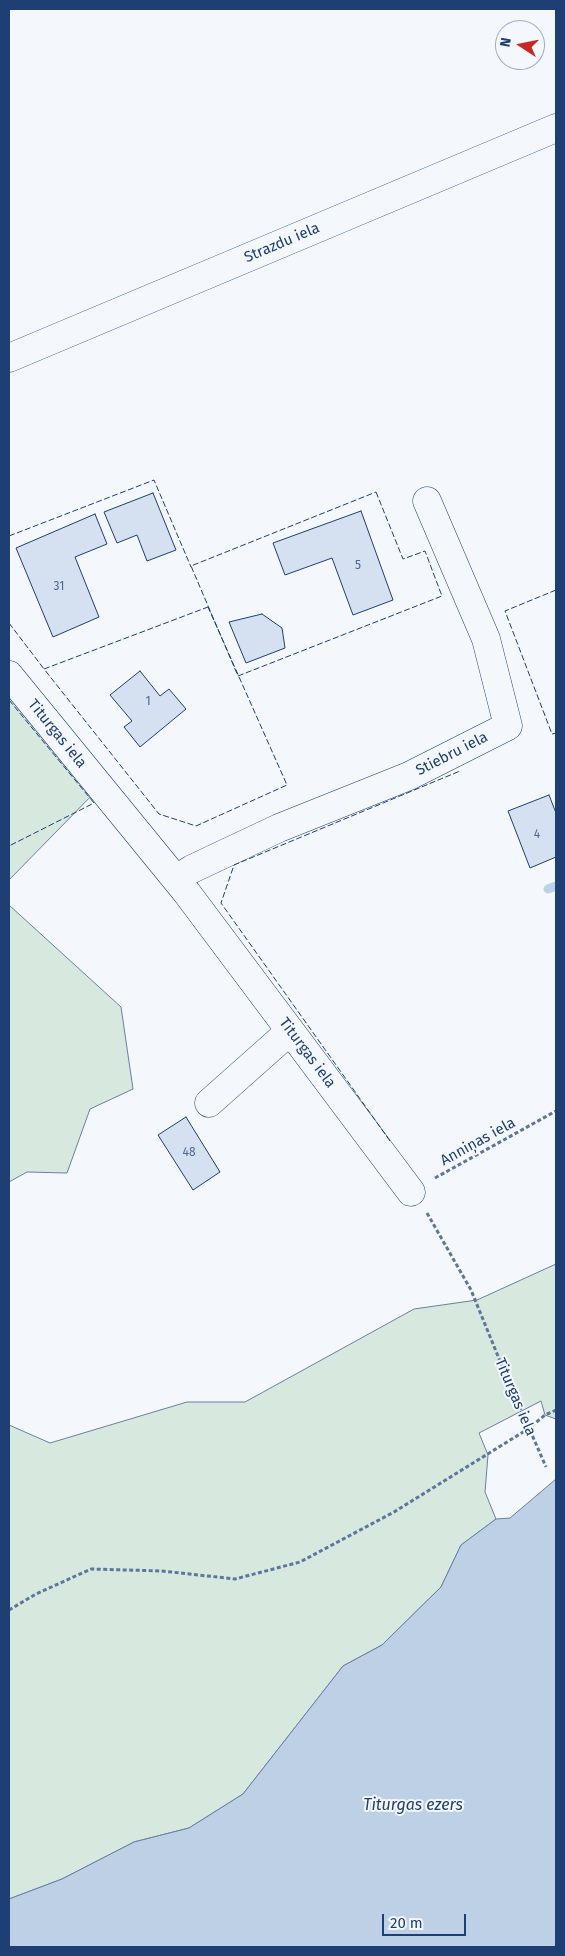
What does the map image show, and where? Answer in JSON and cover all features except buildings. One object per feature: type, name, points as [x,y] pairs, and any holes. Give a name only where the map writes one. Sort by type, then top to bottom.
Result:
[{"type":"street","name":"Strazdu iela","points":[[9,358],[556,128]]},
{"type":"street","name":"Stiebru iela","points":[[176,879],[279,828],[409,776],[508,726],[486,639],[427,501]]},
{"type":"street","name":"Titurgas iela","points":[[9,675],[176,879],[411,1192]]},
{"type":"street","points":[[209,1103],[290,1030]]},
{"type":"path","name":"Anniņas iela","points":[[411,1192],[556,1111]]},
{"type":"path","name":"Titurgas iela","points":[[411,1192],[428,1215],[471,1290],[528,1429],[546,1467]]},
{"type":"path","points":[[9,1610],[36,1594],[91,1570],[162,1571],[235,1579],[300,1562],[394,1512],[528,1429],[545,1415],[556,1410]]},
{"type":"shaded area","points":[[9,678],[99,788],[9,880]]},
{"type":"shaded area","points":[[9,905],[121,1007],[133,1089],[90,1109],[67,1173],[27,1172],[9,1182]]},
{"type":"shaded area","points":[[556,1264],[556,1419],[545,1415],[541,1401],[479,1433],[488,1455],[485,1492],[496,1519],[461,1545],[441,1587],[382,1645],[343,1666],[243,1794],[189,1828],[134,1842],[62,1879],[9,1899],[9,1425],[50,1443],[187,1402],[245,1402],[414,1309],[477,1300]]},
{"type":"water","name":"Titurgas ezers","points":[[556,1479],[556,1947],[9,1947],[9,1899],[62,1879],[134,1842],[189,1828],[243,1794],[343,1666],[382,1645],[441,1587],[461,1545],[496,1519],[510,1518]]},
{"type":"waterway","points":[[548,889],[556,886]]},
{"type":"fence","points":[[9,536],[154,480],[191,567]]},
{"type":"fence","points":[[376,492],[403,559],[425,551],[442,596],[238,676],[191,566],[376,492]]},
{"type":"fence","points":[[556,590],[505,611],[552,734],[556,733]]},
{"type":"fence","points":[[208,607],[287,785],[196,826],[159,814],[44,669],[208,607]]},
{"type":"fence","points":[[9,623],[45,669]]},
{"type":"fence","points":[[9,700],[94,803],[9,846]]},
{"type":"fence","points":[[390,1141],[221,903],[234,865],[460,771]]}]
